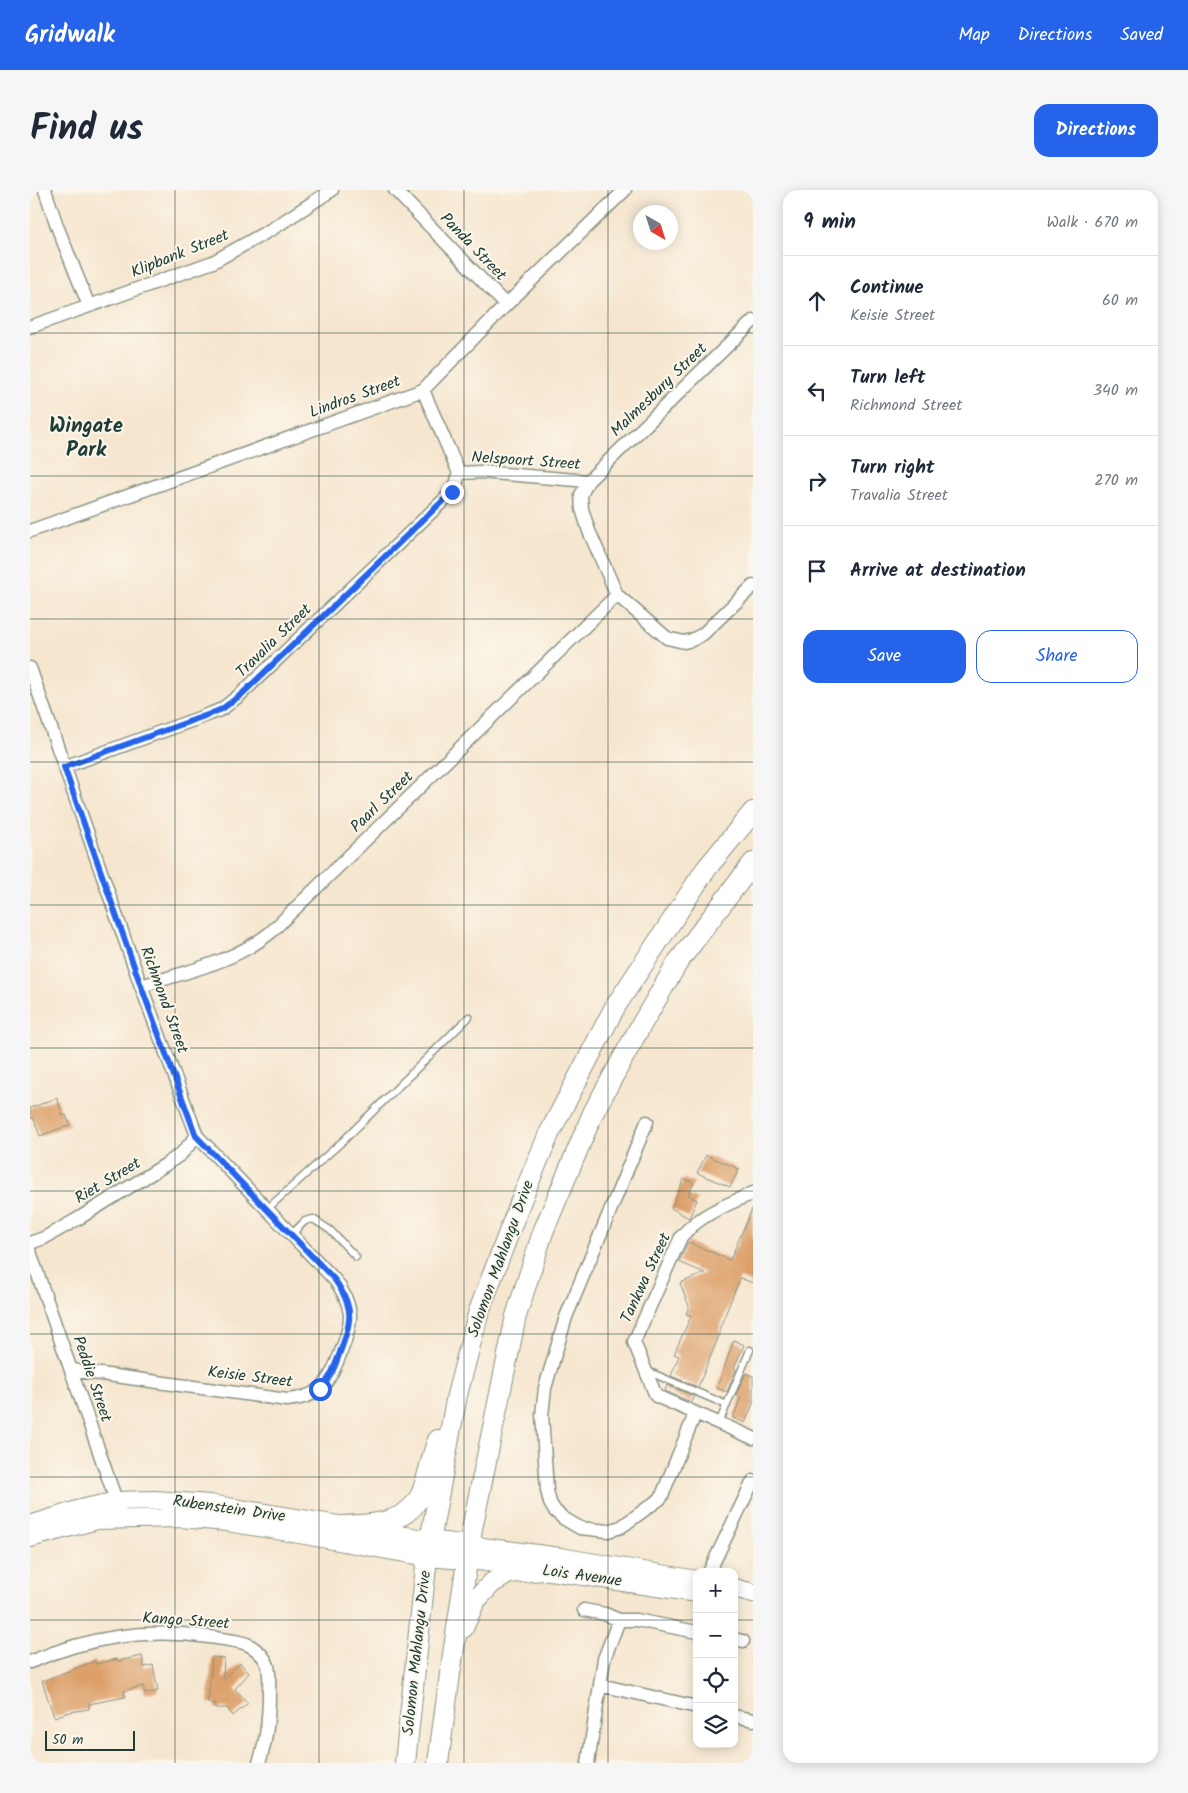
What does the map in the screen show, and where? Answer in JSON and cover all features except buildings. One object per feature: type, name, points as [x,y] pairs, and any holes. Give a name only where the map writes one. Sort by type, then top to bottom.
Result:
[{"type":"main road","name":"Solomon Mahlangu Drive","points":[[405,1763],[429,1549],[457,1394],[479,1311],[548,1134],[615,1007],[706,869],[753,812]]},
{"type":"main road","name":"Solomon Mahlangu Drive","points":[[438,1763],[468,1553],[516,1316],[543,1232],[593,1113],[640,1026],[678,962],[753,863]]},
{"type":"main road","points":[[339,1526],[366,1525],[391,1521],[409,1512],[422,1494],[436,1446],[457,1394]]},
{"type":"main road","points":[[450,1674],[463,1628],[475,1601],[483,1590],[509,1573],[543,1570]]},
{"type":"street","points":[[45,190],[57,226],[89,306]]},
{"type":"street","name":"Klipbank Street","points":[[30,327],[213,262],[272,230],[332,190]]},
{"type":"street","name":"Panda Street","points":[[395,190],[506,305]]},
{"type":"street","name":"Lindros Street","points":[[30,531],[423,390],[506,305],[625,190]]},
{"type":"street","name":"Malmesbury Street","points":[[588,481],[753,321]]},
{"type":"street","name":"Nelspoort Street","points":[[423,390],[459,473],[481,472],[588,481],[581,495],[582,509],[589,531],[617,595],[667,638],[675,641],[692,640],[703,634],[753,586]]},
{"type":"street","name":"Travalia Street","points":[[64,767],[210,714],[229,704],[249,688],[452,492],[459,473]]},
{"type":"street","name":"Paarl Street","points":[[141,986],[232,956],[258,943],[617,595]]},
{"type":"street","name":"Richmond Street","points":[[30,668],[141,986],[196,1136],[334,1279],[346,1295]]},
{"type":"street","points":[[647,1122],[566,1317],[545,1388],[542,1415],[547,1490],[550,1503],[563,1518],[580,1528],[608,1531],[621,1527],[661,1498],[695,1414]]},
{"type":"street","name":"Riet Street","points":[[30,1243],[44,1238],[165,1165],[181,1154],[196,1136]]},
{"type":"street","name":"Tankwa Street","points":[[753,1193],[703,1216],[690,1226],[681,1237],[634,1342],[656,1396],[753,1438]]},
{"type":"street","name":"Peddie Street","points":[[30,1252],[120,1510]]},
{"type":"street","name":"Keisie Street","points":[[72,1370],[287,1400],[300,1399],[320,1389],[327,1382],[335,1366],[348,1329],[350,1317],[346,1295]]},
{"type":"street","points":[[711,1568],[753,1481]]},
{"type":"street","name":"Rubenstein Drive","points":[[30,1538],[97,1520],[120,1510],[155,1500],[210,1504],[339,1526],[429,1549]]},
{"type":"street","name":"Rubenstein Drive","points":[[30,1525],[80,1509],[120,1510],[429,1549]]},
{"type":"street","points":[[429,1549],[468,1553]]},
{"type":"street","name":"Lois Avenue","points":[[468,1553],[489,1562],[693,1592]]},
{"type":"street","name":"Lois Avenue","points":[[468,1553],[560,1557],[693,1579]]},
{"type":"street","points":[[738,1589],[753,1593]]},
{"type":"street","points":[[738,1600],[753,1603]]},
{"type":"street","points":[[584,1610],[605,1614],[619,1620],[636,1620],[693,1631]]},
{"type":"street","points":[[588,1763],[604,1659],[619,1620]]},
{"type":"street","name":"Kango Street","points":[[30,1662],[55,1651],[120,1635],[148,1633],[192,1635],[242,1642],[253,1647],[268,1665],[269,1722],[266,1744],[260,1763]]},
{"type":"street","points":[[600,1685],[693,1706]]},
{"type":"street","points":[[738,1717],[753,1720]]},
{"type":"lane","points":[[266,1209],[345,1139],[469,1017]]},
{"type":"lane","points":[[292,1235],[304,1222],[313,1219],[330,1230],[356,1257]]},
{"type":"lane","points":[[719,1423],[750,1350]]},
{"type":"lane","points":[[646,1371],[727,1405]]},
{"type":"district","name":"Wingate Park","points":[[86,438]]},
{"type":"route","points":[[320,1389],[327,1382],[335,1366],[348,1329],[350,1317],[346,1295],[334,1279],[196,1136],[64,767],[222,709],[242,694],[452,492]]}]
